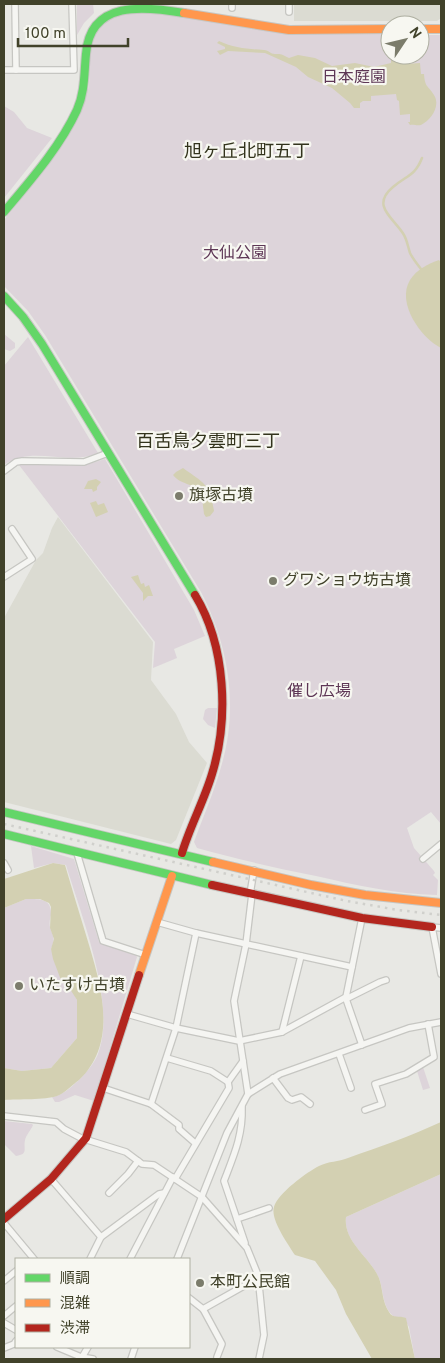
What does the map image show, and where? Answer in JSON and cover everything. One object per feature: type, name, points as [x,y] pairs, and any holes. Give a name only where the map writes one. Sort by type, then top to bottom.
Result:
[{"type":"street","points":[[16,4],[16,70]]},
{"type":"street","points":[[4,70],[74,70],[72,4]]},
{"type":"street","points":[[289,4],[289,12]]},
{"type":"street","points":[[4,212],[47,160],[77,110],[85,85],[86,52],[89,35],[97,23],[108,14],[121,10],[151,7],[289,30],[380,29]]},
{"type":"street","points":[[4,296],[23,317],[42,344],[202,607],[218,657],[223,694],[222,728],[218,751],[212,775],[182,853]]},
{"type":"street","points":[[4,471],[16,462],[84,462],[108,453]]},
{"type":"street","points":[[4,577],[32,559],[12,529]]},
{"type":"street","points":[[4,812],[311,885],[365,895],[441,904]]},
{"type":"street","points":[[4,834],[172,876],[362,918],[441,928]]},
{"type":"street","points":[[423,858],[440,848]]},
{"type":"street","points":[[77,853],[103,941],[146,955]]},
{"type":"street","points":[[4,863],[8,870]]},
{"type":"street","points":[[248,1094],[234,1001],[246,944],[254,870]]},
{"type":"street","points":[[4,1219],[50,1179],[86,1138],[104,1088],[172,876]]},
{"type":"street","points":[[362,918],[346,998],[362,1045]]},
{"type":"street","points":[[157,922],[196,933],[352,967]]},
{"type":"street","points":[[432,927],[441,974]]},
{"type":"street","points":[[151,1104],[176,1028],[196,933]]},
{"type":"street","points":[[282,1032],[301,956]]},
{"type":"street","points":[[127,1014],[176,1028],[239,1041],[282,1032],[346,998],[386,980]]},
{"type":"street","points":[[177,1258],[227,1133],[248,1094],[273,1078],[409,1028],[441,1022]]},
{"type":"street","points":[[365,1110],[382,1104],[376,1084],[406,1074],[434,1057],[428,1024]]},
{"type":"street","points":[[339,1054],[351,1088]]},
{"type":"street","points":[[167,1058],[211,1072],[228,1082]]},
{"type":"street","points":[[131,1258],[164,1193],[229,1088],[228,1082],[242,1061]]},
{"type":"street","points":[[273,1078],[288,1098],[292,1100],[301,1097],[310,1104]]},
{"type":"street","points":[[104,1088],[151,1104],[179,1125],[179,1129],[196,1143]]},
{"type":"street","points":[[242,1105],[243,1124],[234,1156],[224,1181],[258,1278],[264,1336],[259,1359]]},
{"type":"street","points":[[4,1116],[56,1122],[64,1129],[81,1138],[126,1152],[142,1164],[154,1165],[202,1197],[247,1248]]},
{"type":"street","points":[[109,1193],[138,1161]]},
{"type":"street","points":[[50,1179],[101,1237]]},
{"type":"street","points":[[90,1258],[101,1237],[131,1213],[159,1194],[164,1193]]},
{"type":"street","points":[[237,1219],[269,1208]]},
{"type":"street","points":[[4,1223],[31,1258]]},
{"type":"street","points":[[4,1281],[15,1272]]},
{"type":"street","points":[[203,1309],[258,1278]]},
{"type":"street","points":[[190,1299],[203,1309],[222,1344],[217,1357]]},
{"type":"street","points":[[4,1316],[15,1307]]},
{"type":"street","points":[[4,1322],[15,1329]]},
{"type":"street","points":[[4,1348],[15,1342]]},
{"type":"street","points":[[59,1348],[81,1358],[93,1359]]},
{"type":"shaded area","points":[[294,4],[441,4],[441,18],[437,21],[430,21],[430,15],[380,15],[380,21],[294,21]]},
{"type":"shaded area","points":[[219,41],[241,48],[266,50],[289,58],[298,55],[315,58],[332,66],[355,63],[374,67],[382,65],[420,65],[421,74],[424,74],[426,84],[436,99],[436,108],[428,120],[421,125],[410,125],[408,122],[410,122],[410,114],[400,115],[399,101],[396,94],[371,96],[371,101],[363,101],[360,103],[360,108],[354,108],[332,88],[308,77],[296,67],[265,53],[228,51],[220,55],[217,51],[225,49],[225,47],[217,43]]},
{"type":"shaded area","points":[[439,260],[441,263],[441,348],[433,343],[419,328],[408,309],[406,299],[406,289],[413,276],[423,267]]},
{"type":"shaded area","points":[[183,468],[201,481],[208,489],[214,511],[210,516],[206,517],[204,514],[202,499],[197,489],[178,480],[173,475]]},
{"type":"shaded area","points":[[96,479],[101,482],[97,490],[93,492],[92,489],[84,489],[88,481]]},
{"type":"shaded area","points":[[96,501],[98,505],[104,503],[108,512],[96,517],[90,503]]},
{"type":"shaded area","points":[[58,517],[153,642],[151,680],[176,714],[189,742],[207,763],[176,840],[171,844],[4,802],[4,618],[36,560],[43,553]]},
{"type":"shaded area","points":[[138,575],[141,584],[144,583],[145,587],[149,585],[153,596],[148,596],[143,601],[143,593],[131,577]]},
{"type":"shaded area","points":[[53,863],[65,865],[97,972],[103,1010],[103,1029],[99,1048],[92,1064],[79,1080],[66,1091],[60,1095],[46,1098],[4,1100],[4,1068],[22,1071],[51,1068],[77,1038],[77,1000],[61,980],[53,959],[51,949],[54,939],[50,928],[51,907],[49,903],[40,899],[26,899],[4,908],[4,879]]},
{"type":"shaded area","points":[[441,1122],[441,1174],[346,1217],[346,1226],[353,1242],[379,1278],[385,1304],[389,1312],[394,1316],[406,1318],[415,1359],[372,1359],[346,1314],[336,1290],[315,1261],[295,1255],[288,1245],[277,1225],[273,1212],[274,1207],[286,1190],[319,1166],[383,1145]]},
{"type":"green space","points":[[77,4],[93,4],[94,13],[84,23],[77,35]]},
{"type":"green space","name":"大仙公園","points":[[157,9],[234,25],[290,33],[380,34],[380,65],[430,65],[430,35],[441,35],[441,824],[431,812],[407,828],[414,848],[435,873],[433,875],[438,880],[437,895],[406,893],[361,886],[197,848],[194,842],[221,767],[229,722],[228,678],[224,656],[211,613],[201,592],[45,335],[28,311],[4,286],[4,220],[44,171],[66,140],[81,111],[89,86],[90,59],[88,50],[96,29],[104,20],[126,11]]},
{"type":"green space","points":[[4,106],[14,112],[27,128],[52,138],[4,198]]},
{"type":"green space","points":[[4,334],[15,343],[15,348],[10,351],[4,349]]},
{"type":"green space","points":[[28,337],[98,453],[74,458],[27,456],[15,459],[4,465],[4,366]]},
{"type":"green space","points":[[105,459],[194,610],[205,636],[174,649],[177,658],[153,668],[155,642],[19,465],[86,465]]},
{"type":"green space","points":[[217,708],[215,728],[208,725],[203,719],[205,710]]},
{"type":"green space","points":[[31,846],[74,859],[99,942],[137,957],[94,1101],[75,1095],[55,1102],[52,1097],[63,1093],[90,1068],[98,1054],[103,1034],[103,1010],[95,960],[66,865],[53,863],[34,868]]},
{"type":"green space","points":[[26,899],[47,902],[51,909],[50,926],[54,940],[51,949],[77,1000],[78,1023],[77,1038],[51,1068],[22,1071],[4,1068],[4,908]]},
{"type":"green space","points":[[423,1067],[430,1088],[423,1090],[417,1071]]},
{"type":"green space","points":[[4,1121],[33,1125],[26,1138],[23,1154],[16,1156],[4,1144]]},
{"type":"green space","points":[[441,1174],[441,1359],[415,1359],[409,1327],[403,1317],[395,1317],[388,1309],[379,1278],[353,1242],[346,1226],[346,1217]]},
{"type":"waterway","points":[[421,269],[410,253],[404,235],[386,212],[384,200],[386,194],[393,187],[413,172],[422,158]]},
{"type":"railway","points":[[4,824],[347,901],[441,915]]},
{"type":"traffic: fast","points":[[4,212],[53,150],[77,110],[83,90],[86,54],[90,36],[97,24],[108,15],[136,9],[184,13]]},
{"type":"traffic: fast","points":[[4,296],[23,317],[42,344],[195,595]]},
{"type":"traffic: fast","points":[[4,812],[213,862]]},
{"type":"traffic: fast","points":[[4,834],[212,885]]},
{"type":"traffic: slow","points":[[184,13],[289,30],[380,29]]},
{"type":"traffic: slow","points":[[430,29],[441,29]]},
{"type":"traffic: slow","points":[[213,862],[311,885],[365,895],[441,903]]},
{"type":"traffic: slow","points":[[139,975],[172,876]]},
{"type":"traffic: jam","points":[[182,853],[212,774],[221,730],[222,683],[218,660],[213,637],[195,595]]},
{"type":"traffic: jam","points":[[212,885],[362,918],[432,927]]},
{"type":"traffic: jam","points":[[4,1219],[51,1179],[86,1138],[139,975]]},
{"type":"place","name":"旗塚古墳","points":[[179,496]]},
{"type":"place","name":"グワショウ坊古墳","points":[[273,581]]},
{"type":"place","name":"いたすけ古墳","points":[[19,986]]},
{"type":"place","name":"本町公民館","points":[[200,1283]]},
{"type":"district","name":"旭ヶ丘北町五丁","points":[[247,152]]},
{"type":"district","name":"百舌鳥夕雲町三丁","points":[[208,442]]},
{"type":"park label","name":"日本庭園","points":[[354,78]]},
{"type":"park label","name":"催し広場","points":[[319,692]]}]
